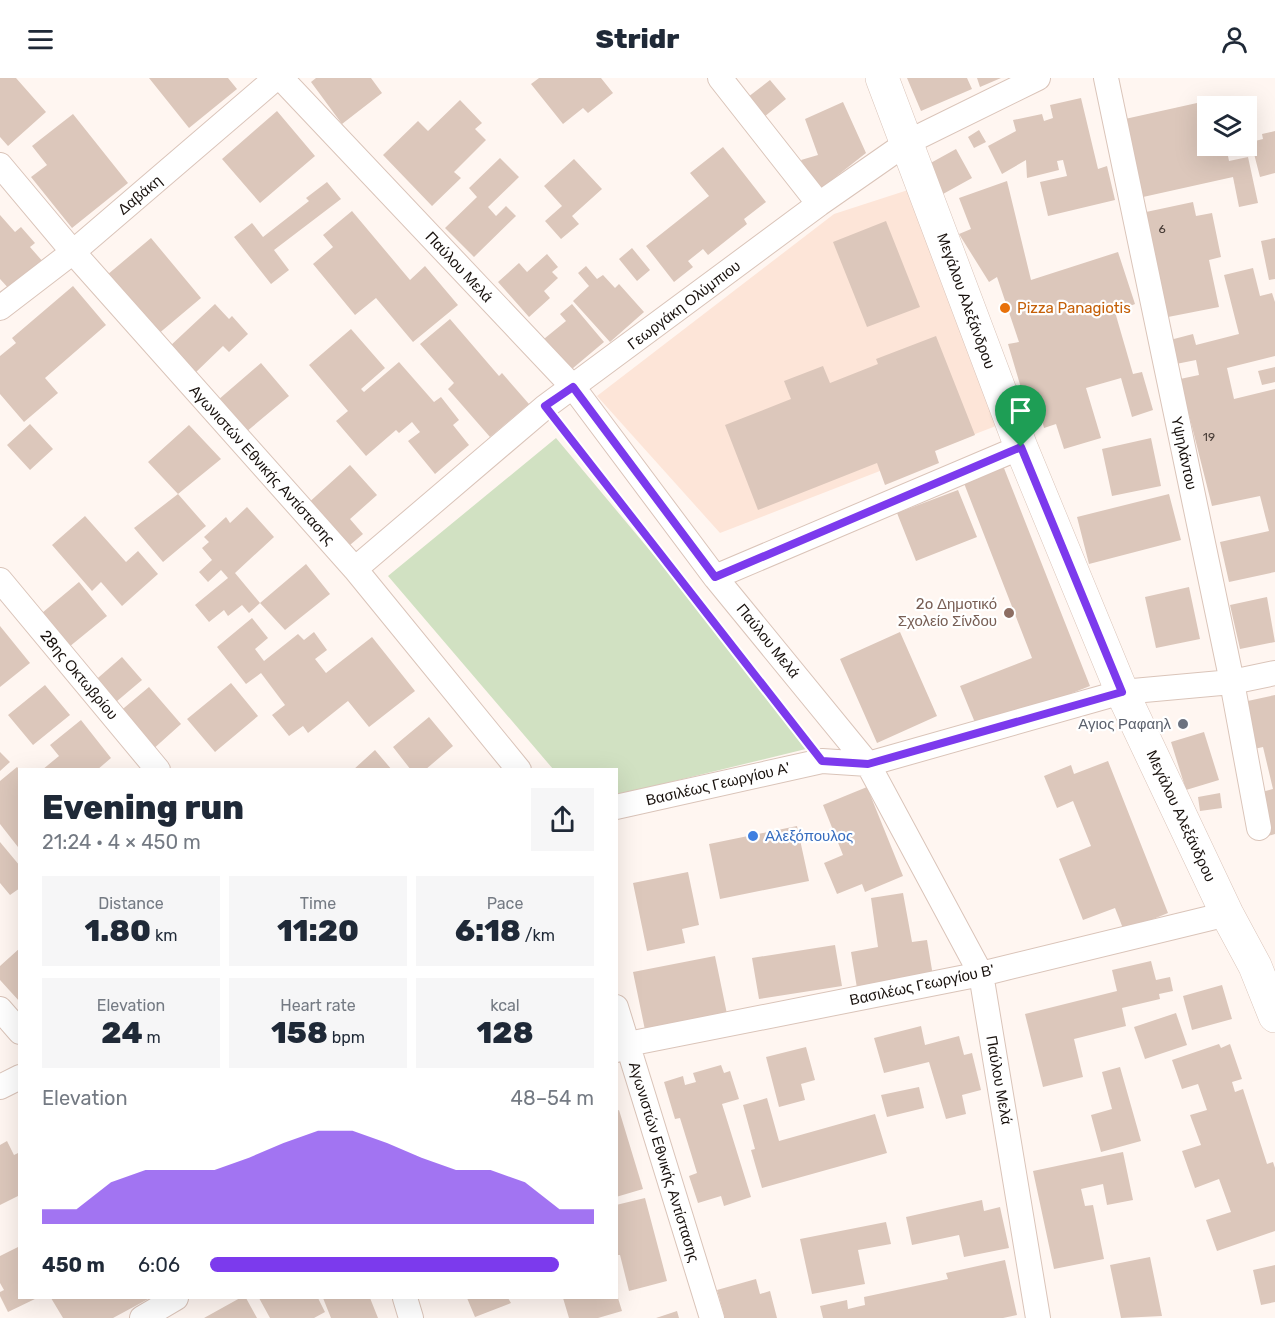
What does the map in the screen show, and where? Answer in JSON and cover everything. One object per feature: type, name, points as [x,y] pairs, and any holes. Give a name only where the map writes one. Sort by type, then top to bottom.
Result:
[{"type":"street","name":"Δαβάκη","points":[[0,308],[73,252],[279,78]]},
{"type":"street","name":"Παύλου Μελά","points":[[279,78],[573,387],[715,577],[868,764],[981,974],[1038,1318]]},
{"type":"street","points":[[720,78],[819,204]]},
{"type":"street","name":"Μεγάλου Αλεξάνδρου","points":[[882,78],[1021,447],[1122,692],[1227,914],[1255,966],[1275,1016]]},
{"type":"street","name":"Γεωργάκη Ολύμπιου","points":[[355,569],[545,406],[819,204],[908,142],[1038,78]]},
{"type":"street","name":"Υψηλάντου","points":[[1106,78],[1232,682],[1259,828]]},
{"type":"street","name":"Αγωνιστών Εθνικής Αντίστασης","points":[[0,165],[73,252],[355,569],[517,768]]},
{"type":"street","points":[[715,577],[1021,447]]},
{"type":"street","name":"28ης Οκτωβρίου","points":[[0,580],[156,768]]},
{"type":"street","name":"Βασιλέως Γεωργίου Α'","points":[[618,807],[822,761],[868,764],[1122,692],[1232,682],[1275,674]]},
{"type":"street","name":"Βασιλέως Γεωργίου Β'","points":[[622,1047],[981,974],[1227,914]]},
{"type":"street","points":[[0,1009],[18,1030]]},
{"type":"street","name":"Αγωνιστών Εθνικής Αντίστασης","points":[[618,1020],[622,1047],[712,1318]]},
{"type":"street","points":[[0,1087],[18,1078]]},
{"type":"street","points":[[142,1318],[174,1299]]},
{"type":"street","points":[[405,1299],[411,1318]]},
{"type":"path","points":[[545,406],[822,761]]},
{"type":"shaded area","points":[[908,190],[1001,424],[720,533],[597,396],[834,214]]},
{"type":"green space","points":[[556,438],[814,747],[618,795],[618,768],[552,768],[388,576]]},
{"type":"building","points":[[0,78],[16,78],[46,112],[8,146],[0,137]]},
{"type":"building","points":[[149,78],[228,78],[237,89],[189,128]]},
{"type":"building","points":[[316,78],[371,78],[382,93],[342,124],[311,82]]},
{"type":"building","points":[[539,78],[601,78],[613,93],[588,113],[583,108],[563,124],[531,84]]},
{"type":"building","points":[[907,78],[967,78],[972,89],[921,111]]},
{"type":"building","points":[[977,78],[1001,78],[980,87]]},
{"type":"building","points":[[770,80],[786,99],[764,117],[748,97]]},
{"type":"building","points":[[1081,98],[1098,169],[1107,166],[1115,200],[1048,216],[1040,182],[1067,176],[1063,160],[1057,161],[1059,170],[1027,178],[1026,160],[1002,174],[988,146],[1016,131],[1013,120],[1042,114],[1044,121],[1053,118],[1050,105]]},
{"type":"building","points":[[460,100],[482,123],[475,129],[486,140],[454,172],[461,178],[432,206],[383,155],[418,121],[428,131]]},
{"type":"building","points":[[843,102],[866,153],[819,190],[801,160],[818,155],[805,119]]},
{"type":"building","points":[[1197,103],[1197,156],[1228,156],[1229,161],[1248,157],[1258,203],[1239,207],[1233,177],[1143,197],[1125,119]]},
{"type":"building","points":[[277,111],[315,156],[260,203],[222,159]]},
{"type":"building","points":[[73,114],[128,183],[72,228],[31,177],[47,165],[32,146]]},
{"type":"building","points":[[979,130],[986,142],[974,148],[968,137]]},
{"type":"building","points":[[1275,131],[1275,173],[1260,177],[1255,156],[1257,156],[1257,140],[1263,139],[1262,134]]},
{"type":"building","points":[[723,147],[766,202],[744,219],[747,224],[708,255],[703,249],[688,261],[693,267],[674,282],[646,246],[709,196],[690,173]]},
{"type":"building","points":[[956,149],[972,178],[943,194],[927,165]]},
{"type":"building","points":[[500,158],[519,177],[488,207],[496,216],[506,206],[516,216],[474,257],[445,228],[477,197],[469,188]]},
{"type":"building","points":[[574,159],[602,189],[572,216],[579,224],[561,239],[545,221],[562,206],[544,186]]},
{"type":"building","points":[[1007,181],[1031,280],[1118,252],[1135,304],[1115,312],[1133,374],[1142,372],[1153,410],[1132,417],[1121,378],[1086,388],[1101,438],[1064,449],[1056,424],[1044,428],[1038,405],[1027,408],[1008,344],[1019,342],[997,277],[989,282],[959,234],[971,229],[959,198]]},
{"type":"building","points":[[327,182],[341,199],[274,250],[289,270],[271,284],[234,237],[252,223],[263,237],[309,201],[306,198]]},
{"type":"building","points":[[1193,202],[1196,216],[1212,213],[1221,257],[1209,260],[1219,307],[1168,317],[1146,212]]},
{"type":"building","points":[[352,211],[410,280],[425,266],[458,305],[413,342],[376,298],[355,315],[313,264],[333,247],[323,235]]},
{"type":"building","points":[[0,215],[15,232],[21,227],[35,243],[30,247],[44,263],[12,292],[0,279]]},
{"type":"building","points":[[886,221],[920,307],[867,327],[833,242]]},
{"type":"building","points":[[151,238],[201,298],[157,335],[107,275]]},
{"type":"building","points":[[1275,238],[1275,279],[1269,280],[1261,241]]},
{"type":"building","points":[[632,248],[650,270],[637,281],[619,259]]},
{"type":"building","points":[[547,254],[558,267],[552,272],[558,278],[544,291],[550,298],[529,317],[498,282],[519,263],[527,272]]},
{"type":"building","points":[[586,266],[597,279],[603,275],[615,288],[619,284],[644,312],[610,342],[573,301],[589,286],[578,273]]},
{"type":"building","points":[[1253,268],[1260,296],[1272,293],[1275,302],[1275,356],[1227,368],[1234,399],[1275,389],[1275,572],[1229,582],[1220,542],[1269,531],[1260,496],[1212,506],[1180,379],[1199,375],[1196,360],[1176,364],[1170,340],[1193,334],[1196,345],[1239,334],[1224,275]]},
{"type":"building","points":[[73,286],[106,325],[45,378],[58,393],[24,422],[0,394],[0,356],[16,343],[12,338]]},
{"type":"building","points":[[215,304],[229,319],[232,316],[248,334],[229,352],[223,346],[194,374],[169,347]]},
{"type":"building","points":[[572,304],[604,342],[566,374],[539,343],[566,321],[560,314]]},
{"type":"building","points":[[450,319],[499,376],[502,373],[529,404],[490,437],[448,389],[454,383],[420,344]]},
{"type":"building","points":[[351,329],[385,368],[361,389],[364,392],[399,362],[434,402],[441,397],[459,420],[453,425],[469,445],[435,474],[408,441],[420,432],[412,422],[399,433],[396,430],[366,456],[336,421],[348,411],[309,365]]},
{"type":"building","points":[[936,336],[975,435],[935,451],[939,463],[885,485],[877,463],[758,510],[725,425],[791,399],[784,381],[823,366],[830,383],[878,364],[876,359]]},
{"type":"building","points":[[261,363],[289,396],[246,432],[218,400]]},
{"type":"building","points":[[1275,367],[1275,382],[1262,385],[1258,371]]},
{"type":"building","points":[[30,424],[53,449],[30,470],[7,445]]},
{"type":"building","points":[[189,425],[221,459],[178,494],[148,462]]},
{"type":"building","points":[[1151,438],[1161,486],[1112,496],[1102,449]]},
{"type":"building","points":[[1000,458],[1090,686],[978,730],[960,686],[1032,658],[960,473]]},
{"type":"building","points":[[350,465],[377,495],[350,519],[363,534],[344,550],[305,506]]},
{"type":"building","points":[[958,490],[977,537],[916,561],[897,513]]},
{"type":"building","points":[[178,494],[206,526],[163,562],[134,528]]},
{"type":"building","points":[[1169,494],[1181,540],[1089,564],[1077,517]]},
{"type":"building","points":[[247,507],[274,537],[235,573],[260,603],[249,613],[242,605],[228,616],[224,610],[209,622],[195,605],[228,578],[221,570],[208,582],[199,572],[212,560],[202,548],[209,542],[204,537],[226,517],[230,523]]},
{"type":"building","points":[[85,516],[126,562],[138,551],[158,574],[122,606],[101,582],[92,591],[52,545]]},
{"type":"building","points":[[306,564],[330,594],[285,630],[260,603]]},
{"type":"building","points":[[79,582],[107,616],[69,647],[42,613]]},
{"type":"building","points":[[1189,587],[1200,639],[1156,648],[1145,597]]},
{"type":"building","points":[[1267,597],[1275,642],[1240,649],[1230,605]]},
{"type":"building","points":[[252,618],[268,638],[255,649],[264,661],[298,634],[304,640],[314,632],[327,650],[315,659],[326,673],[372,637],[415,691],[369,727],[348,701],[308,733],[303,726],[289,736],[272,715],[285,705],[261,673],[246,684],[217,647]]},
{"type":"building","points":[[0,626],[30,663],[0,687]]},
{"type":"building","points":[[900,632],[937,716],[877,743],[840,659]]},
{"type":"building","points":[[122,657],[142,680],[110,707],[91,684]]},
{"type":"building","points":[[231,683],[258,716],[215,752],[187,719]]},
{"type":"building","points":[[45,685],[70,715],[33,745],[8,715]]},
{"type":"building","points":[[149,687],[181,724],[151,751],[118,713]]},
{"type":"building","points":[[1275,695],[1275,834],[1268,836],[1258,793],[1273,789],[1263,747],[1254,749],[1243,702]]},
{"type":"building","points":[[429,717],[453,746],[427,768],[409,768],[393,747]]},
{"type":"building","points":[[81,720],[111,758],[99,768],[44,768],[59,756],[50,745]]},
{"type":"building","points":[[1204,732],[1219,780],[1186,790],[1171,742]]},
{"type":"building","points":[[375,750],[390,768],[355,768]]},
{"type":"building","points":[[0,752],[10,762],[0,771]]},
{"type":"building","points":[[1108,761],[1168,913],[1124,931],[1115,908],[1083,920],[1059,859],[1091,846],[1073,801],[1057,808],[1044,776],[1071,765],[1074,774]]},
{"type":"building","points":[[18,768],[18,847],[0,824],[0,781]]},
{"type":"building","points":[[867,787],[903,876],[865,892],[862,884],[837,894],[824,863],[843,855],[823,805]]},
{"type":"building","points":[[1220,793],[1222,808],[1200,811],[1198,797]]},
{"type":"building","points":[[797,826],[809,881],[720,899],[709,844]]},
{"type":"building","points":[[0,842],[18,864],[18,889],[10,895],[0,883]]},
{"type":"building","points":[[688,872],[699,925],[682,929],[685,943],[647,951],[633,883]]},
{"type":"building","points":[[903,893],[912,942],[927,940],[933,976],[857,988],[851,952],[878,947],[871,898]]},
{"type":"building","points":[[835,945],[842,986],[759,999],[752,958]]},
{"type":"building","points":[[18,950],[18,1000],[0,980],[0,966]]},
{"type":"building","points":[[715,956],[727,1014],[645,1030],[633,972]]},
{"type":"building","points":[[1151,961],[1156,980],[1170,977],[1173,991],[1159,994],[1160,999],[1122,1008],[1126,1026],[1074,1039],[1083,1077],[1043,1087],[1025,1014],[1117,991],[1112,970]]},
{"type":"building","points":[[1222,985],[1232,1019],[1192,1030],[1183,996]]},
{"type":"building","points":[[1176,1013],[1187,1045],[1145,1059],[1134,1027]]},
{"type":"building","points":[[921,1026],[925,1045],[959,1036],[964,1055],[972,1053],[981,1090],[962,1095],[966,1114],[946,1119],[929,1062],[884,1073],[874,1038]]},
{"type":"building","points":[[1219,1044],[1221,1048],[1230,1044],[1242,1079],[1232,1082],[1235,1092],[1243,1089],[1267,1164],[1273,1162],[1275,1168],[1275,1231],[1217,1251],[1206,1220],[1231,1212],[1219,1179],[1195,1188],[1182,1151],[1201,1145],[1190,1115],[1207,1110],[1198,1084],[1182,1089],[1172,1060]]},
{"type":"building","points":[[806,1047],[815,1080],[801,1084],[805,1100],[779,1107],[766,1057]]},
{"type":"building","points":[[721,1065],[724,1073],[730,1071],[739,1099],[722,1104],[751,1197],[724,1206],[721,1196],[698,1203],[689,1176],[697,1173],[680,1118],[675,1119],[664,1082],[683,1076],[685,1085],[696,1082],[693,1073]]},
{"type":"building","points":[[1120,1067],[1141,1141],[1101,1152],[1091,1115],[1112,1109],[1102,1072]]},
{"type":"building","points":[[919,1087],[924,1108],[887,1117],[881,1095]]},
{"type":"building","points":[[767,1098],[779,1141],[875,1114],[887,1153],[762,1188],[751,1150],[755,1149],[743,1105]]},
{"type":"building","points":[[618,1110],[643,1189],[618,1196]]},
{"type":"building","points":[[7,1141],[14,1155],[18,1153],[18,1196],[0,1205],[0,1145]]},
{"type":"building","points":[[1123,1152],[1133,1200],[1107,1205],[1103,1184],[1081,1189],[1085,1206],[1093,1205],[1104,1259],[1054,1269],[1033,1171]]},
{"type":"building","points":[[645,1198],[667,1281],[629,1291],[620,1255],[618,1255],[618,1205]]},
{"type":"building","points":[[982,1200],[984,1211],[1000,1207],[1009,1248],[964,1257],[959,1235],[912,1245],[906,1217]]},
{"type":"building","points":[[886,1222],[891,1244],[858,1250],[865,1284],[812,1294],[800,1239]]},
{"type":"building","points":[[18,1247],[18,1299],[35,1299],[8,1312],[0,1296],[0,1292],[4,1290],[0,1283],[0,1256]]},
{"type":"building","points":[[1150,1257],[1162,1316],[1121,1318],[1110,1265]]},
{"type":"building","points":[[1005,1260],[1017,1315],[1003,1318],[823,1318],[820,1306],[847,1300],[848,1309],[865,1305],[864,1297],[948,1279],[946,1273]]},
{"type":"building","points":[[1275,1265],[1275,1302],[1261,1305],[1253,1270]]},
{"type":"building","points":[[756,1279],[760,1294],[770,1291],[777,1318],[725,1318],[717,1290]]},
{"type":"building","points":[[618,1298],[622,1311],[598,1318],[569,1318],[563,1299]]},
{"type":"building","points":[[52,1299],[148,1299],[113,1318],[63,1318]]},
{"type":"building","points":[[238,1299],[247,1299],[257,1318],[204,1318]]},
{"type":"building","points":[[260,1299],[318,1299],[325,1312],[314,1318],[270,1318]]},
{"type":"building","points":[[323,1299],[370,1299],[378,1318],[331,1318]]},
{"type":"building","points":[[467,1299],[509,1299],[511,1303],[475,1317]]},
{"type":"building","points":[[677,1311],[679,1318],[656,1318]]},
{"type":"place","name":"Pizza Panagiotis","points":[[1005,308]]},
{"type":"place","name":"2o Δημοτικό Σχολείο Σίνδου","points":[[1009,613]]},
{"type":"place","name":"Αγιος Ραφαηλ","points":[[1183,724]]},
{"type":"place","name":"Αλεξόπουλος","points":[[753,836]]},
{"type":"route","points":[[573,387],[715,577],[1021,447],[1122,692],[868,764],[822,761],[545,406],[573,387]]}]
